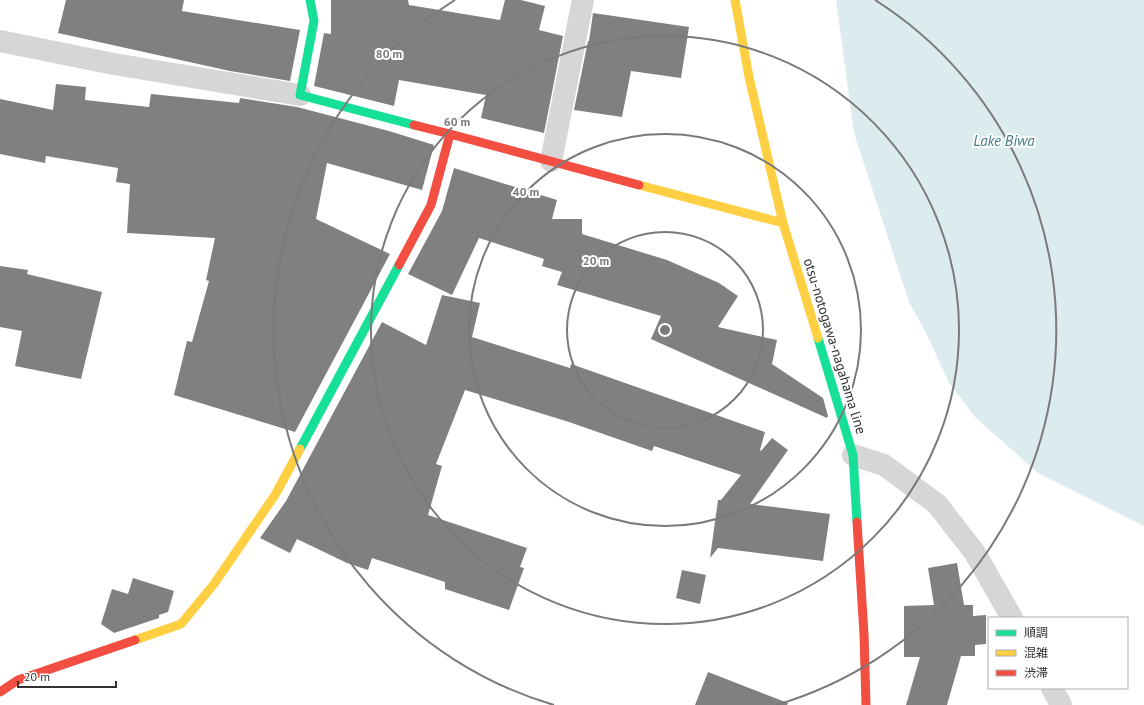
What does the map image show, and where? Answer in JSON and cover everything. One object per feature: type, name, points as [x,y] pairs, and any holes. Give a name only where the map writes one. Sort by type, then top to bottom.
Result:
[{"type":"street","points":[[300,95],[314,21],[310,0]]},
{"type":"street","points":[[550,161],[583,0]]},
{"type":"street","name":"otsu-notogawa-nagahama line","points":[[735,0],[749,77],[783,223],[853,455],[864,634],[866,705]]},
{"type":"street","points":[[0,41],[114,64],[300,95],[783,223]]},
{"type":"street","points":[[0,692],[18,680],[181,624],[214,584],[275,495],[431,205],[450,134]]},
{"type":"street","points":[[853,455],[884,465],[938,504],[975,553],[1011,617]]},
{"type":"street","points":[[1053,689],[1061,705]]},
{"type":"water","name":"Lake Biwa","points":[[836,0],[1144,0],[1144,526],[1038,473],[975,417],[949,383],[927,335],[909,302],[854,133]]},
{"type":"building","points":[[66,0],[184,0],[182,11],[300,30],[290,81],[230,71],[58,33]]},
{"type":"building","points":[[331,0],[408,0],[409,5],[500,20],[505,0],[521,0],[545,6],[539,30],[563,36],[544,133],[481,118],[486,95],[399,80],[394,106],[314,86],[324,33],[331,34]]},
{"type":"building","points":[[593,13],[689,27],[681,78],[631,71],[622,117],[574,110],[589,41]]},
{"type":"building","points":[[56,84],[86,87],[85,100],[149,107],[151,94],[239,103],[240,98],[297,107],[389,131],[434,145],[422,190],[327,163],[316,219],[390,254],[295,432],[174,395],[187,341],[192,342],[209,281],[206,280],[215,238],[127,233],[130,184],[116,182],[118,168],[46,156],[45,163],[0,154],[0,99],[53,110]]},
{"type":"building","points":[[454,168],[557,200],[552,219],[582,219],[582,234],[667,260],[719,283],[738,296],[718,327],[777,340],[772,364],[823,398],[828,416],[827,418],[651,339],[661,316],[557,285],[562,272],[542,266],[544,259],[479,238],[452,295],[408,274],[442,211]]},
{"type":"building","points":[[0,266],[28,270],[27,274],[102,292],[81,379],[15,366],[22,331],[0,327]]},
{"type":"building","points":[[442,295],[480,303],[472,337],[570,368],[571,364],[765,432],[761,451],[772,438],[788,450],[750,504],[830,514],[823,561],[718,548],[710,558],[718,500],[721,500],[741,475],[654,446],[652,451],[569,422],[465,390],[436,464],[442,466],[428,515],[527,548],[520,567],[524,568],[509,610],[445,589],[445,582],[372,558],[368,570],[347,563],[297,539],[290,553],[260,538],[286,501],[382,322],[426,345]]},
{"type":"building","points":[[957,563],[964,605],[973,605],[973,616],[986,615],[986,644],[975,645],[975,656],[961,656],[947,705],[906,705],[920,657],[904,657],[904,606],[934,605],[928,568]]},
{"type":"building","points":[[682,570],[706,575],[700,604],[676,598]]},
{"type":"building","points":[[133,578],[174,591],[168,612],[159,615],[159,618],[114,633],[101,624],[112,589],[128,594]]},
{"type":"building","points":[[708,672],[788,703],[787,705],[695,705]]},
{"type":"traffic: fast","points":[[310,0],[314,21],[300,95],[414,125]]},
{"type":"traffic: fast","points":[[300,449],[399,265]]},
{"type":"traffic: fast","points":[[818,338],[853,455],[857,522]]},
{"type":"traffic: slow","points":[[735,0],[749,77],[783,223],[818,338]]},
{"type":"traffic: slow","points":[[639,185],[783,223]]},
{"type":"traffic: slow","points":[[135,640],[181,624],[214,584],[275,495],[300,449]]},
{"type":"traffic: jam","points":[[399,265],[431,205],[450,134],[414,125]]},
{"type":"traffic: jam","points":[[450,134],[639,185]]},
{"type":"traffic: jam","points":[[857,522],[864,634],[866,705]]},
{"type":"traffic: jam","points":[[0,692],[18,680],[135,640]]}]
